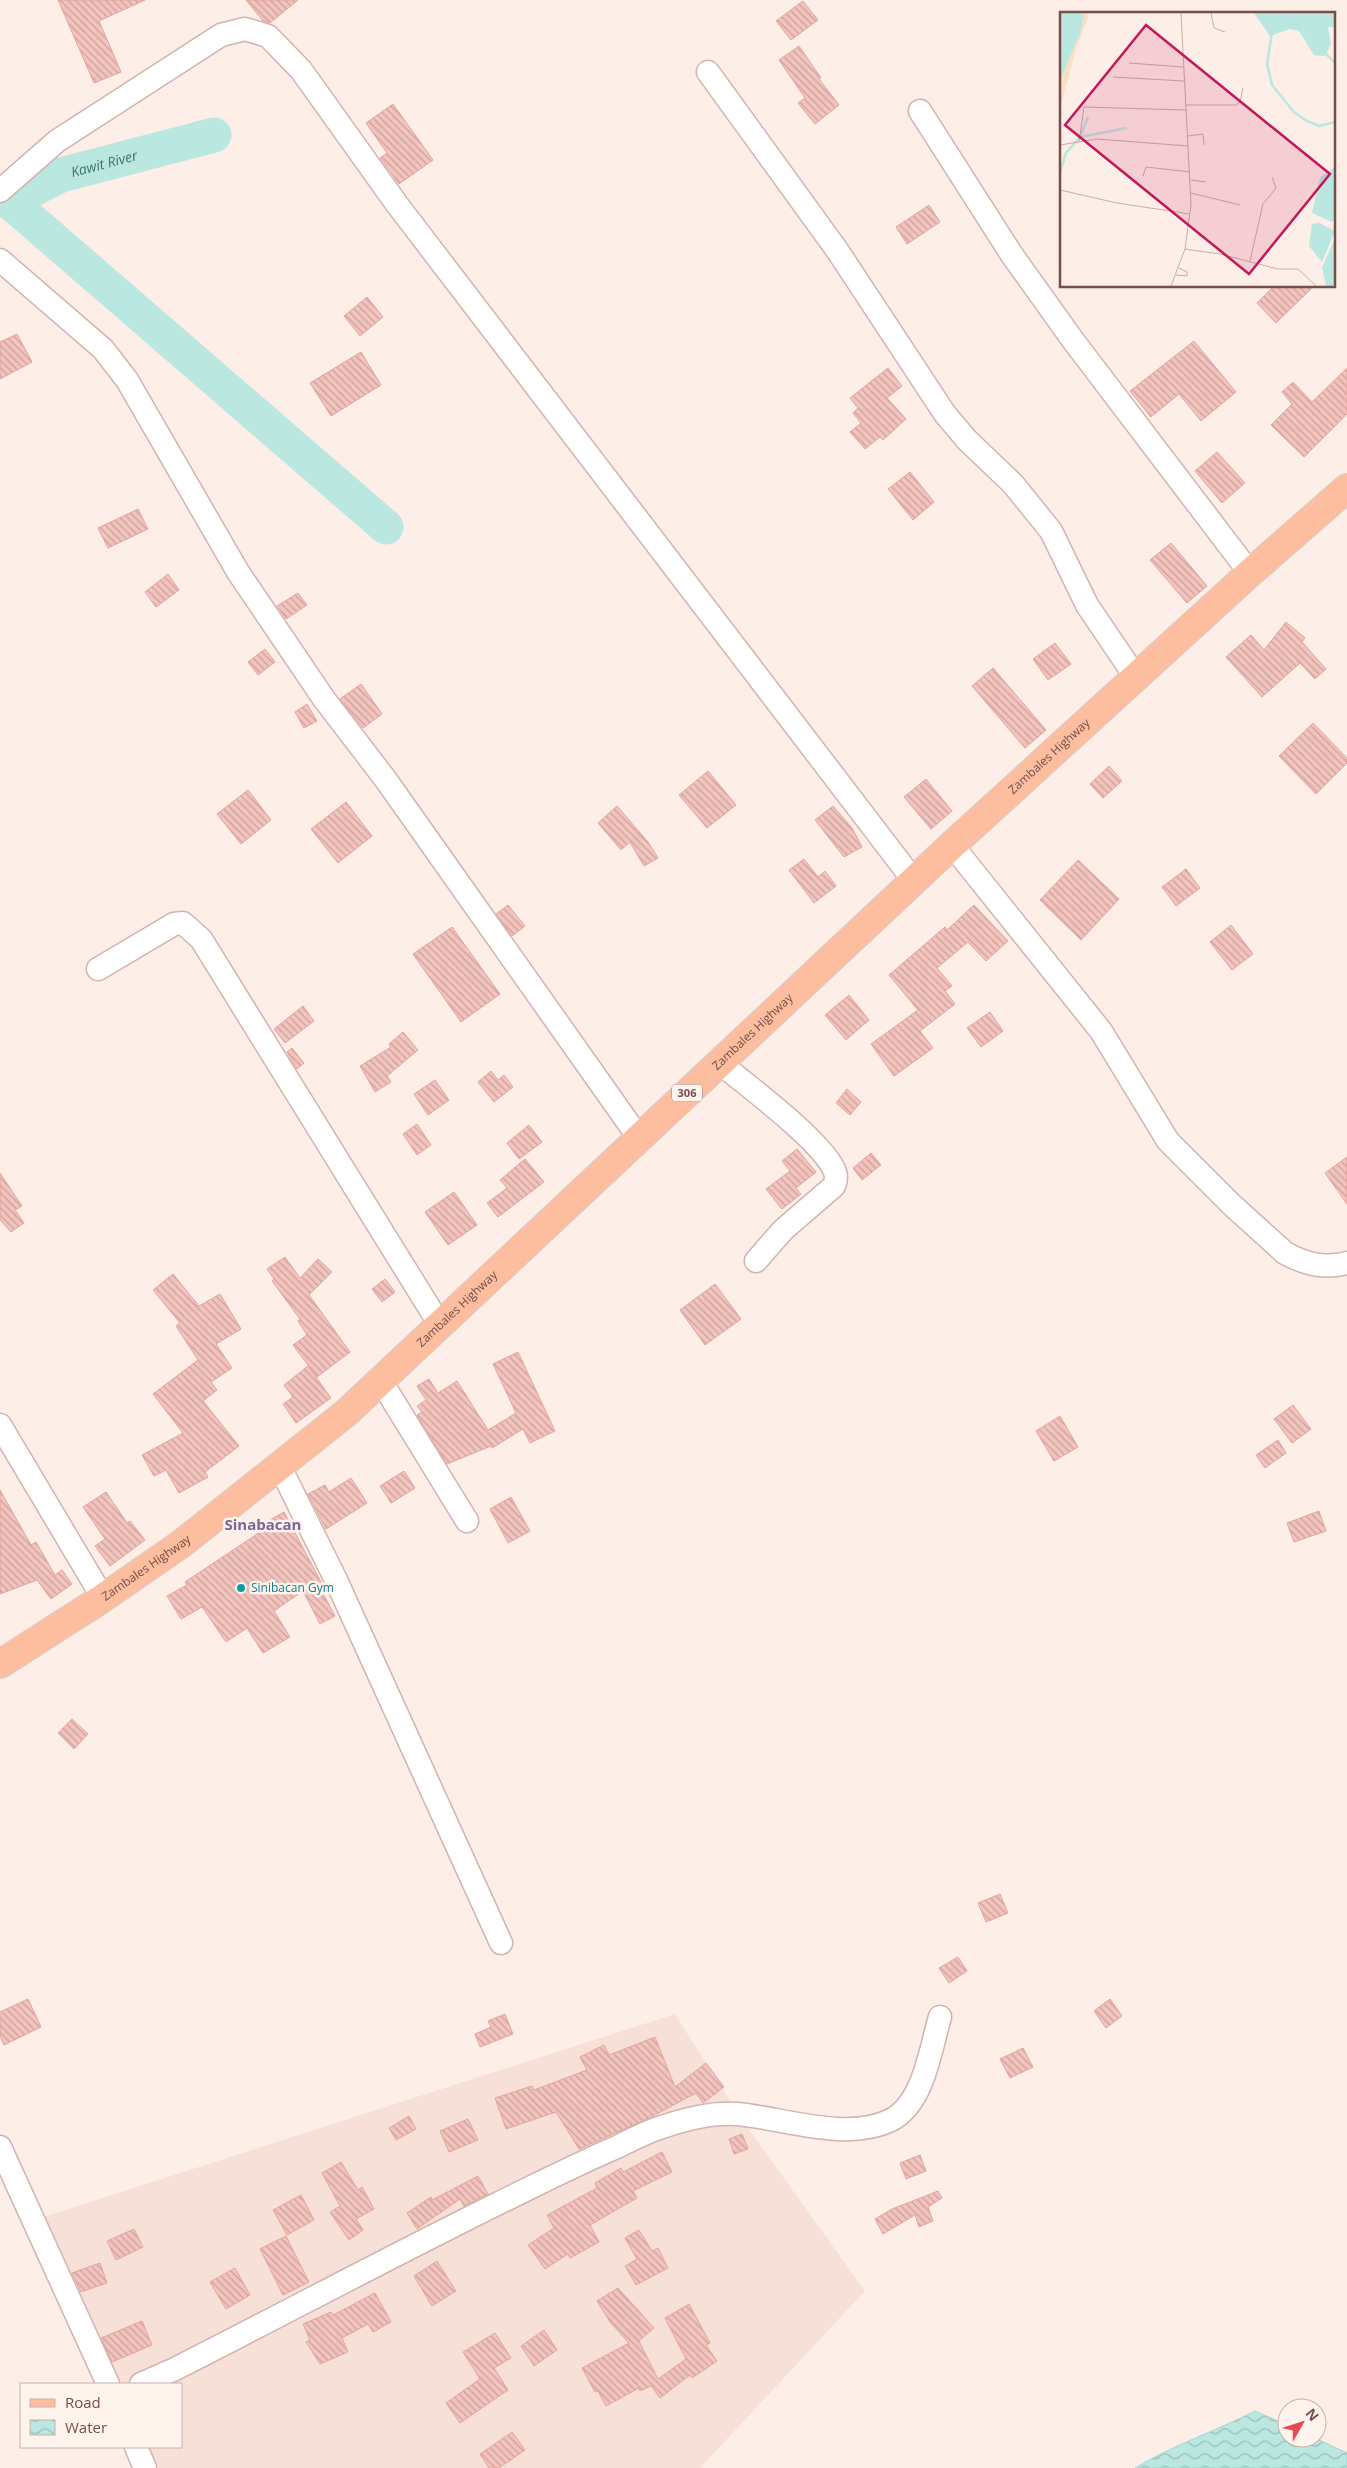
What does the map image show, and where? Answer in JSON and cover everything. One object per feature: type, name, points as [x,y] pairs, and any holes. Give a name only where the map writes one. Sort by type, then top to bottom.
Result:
[{"type":"main road","name":"Zambales Highway","points":[[0,1664],[103,1598],[181,1544],[346,1413],[952,845],[1250,573],[1347,488]]},
{"type":"street","points":[[0,191],[57,141],[221,35],[246,29],[268,36],[301,70],[396,204],[914,881]]},
{"type":"street","points":[[708,72],[837,250],[946,414],[967,440],[1013,484],[1051,531],[1087,605],[1137,678]]},
{"type":"street","points":[[920,111],[1012,255],[1066,332],[1138,429],[1250,573]]},
{"type":"street","points":[[0,260],[103,349],[127,380],[238,572],[324,699],[386,780],[639,1138]]},
{"type":"street","points":[[952,845],[1101,1031],[1168,1141],[1185,1159],[1285,1253],[1300,1261],[1315,1265],[1334,1267],[1347,1263]]},
{"type":"street","points":[[98,969],[174,924],[183,923],[195,933],[440,1325]]},
{"type":"street","points":[[720,1063],[811,1140],[835,1172],[836,1180],[834,1186],[783,1230],[756,1261]]},
{"type":"street","points":[[381,1381],[467,1521]]},
{"type":"street","points":[[0,1425],[103,1598]]},
{"type":"street","points":[[280,1467],[336,1580],[501,1943]]},
{"type":"street","points":[[143,2383],[175,2369],[568,2169],[661,2127],[717,2113],[738,2114],[804,2126],[856,2128],[878,2126],[894,2118],[916,2096],[922,2083],[940,2018]]},
{"type":"street","points":[[0,2147],[108,2383]]},
{"type":"street","points":[[136,2448],[145,2468]]},
{"type":"shaded area","points":[[675,2014],[738,2114],[865,2291],[700,2468],[145,2468],[136,2448],[182,2448],[182,2383],[108,2383],[34,2220]]},
{"type":"water","points":[[1255,2411],[1277,2421],[1277,2448],[1327,2448],[1327,2444],[1347,2453],[1347,2468],[1135,2468],[1164,2452]]},
{"type":"building","points":[[58,0],[145,0],[99,21],[121,72],[94,83]]},
{"type":"building","points":[[246,0],[298,0],[270,23],[263,21]]},
{"type":"building","points":[[803,1],[818,20],[791,40],[776,21]]},
{"type":"building","points":[[799,46],[821,78],[819,79],[839,105],[815,124],[798,103],[805,98],[779,60]]},
{"type":"building","points":[[393,104],[433,160],[399,184],[380,158],[387,153],[366,123]]},
{"type":"building","points":[[929,205],[940,222],[907,244],[896,227]]},
{"type":"building","points":[[1272,288],[1312,288],[1276,323],[1257,303]]},
{"type":"building","points":[[367,297],[383,317],[360,336],[344,316]]},
{"type":"building","points":[[17,334],[32,362],[0,379],[0,342]]},
{"type":"building","points":[[1194,341],[1236,392],[1201,421],[1179,394],[1151,417],[1130,391]]},
{"type":"building","points":[[361,352],[381,385],[331,416],[310,383]]},
{"type":"building","points":[[888,368],[902,386],[887,398],[906,419],[883,440],[880,437],[865,449],[850,432],[861,423],[853,413],[858,408],[850,398]]},
{"type":"building","points":[[1347,368],[1347,414],[1304,457],[1271,425],[1292,404],[1282,392],[1293,382],[1312,402]]},
{"type":"building","points":[[1217,452],[1245,483],[1222,503],[1195,471]]},
{"type":"building","points":[[910,472],[934,502],[913,520],[888,489]]},
{"type":"building","points":[[138,509],[148,529],[108,548],[98,528]]},
{"type":"building","points":[[1171,543],[1207,586],[1187,603],[1150,560]]},
{"type":"building","points":[[168,574],[179,590],[156,607],[145,592]]},
{"type":"building","points":[[298,593],[307,605],[286,619],[277,606]]},
{"type":"building","points":[[1286,622],[1305,638],[1302,642],[1326,669],[1315,679],[1300,663],[1262,697],[1226,657],[1251,635],[1264,650]]},
{"type":"building","points":[[1055,643],[1071,664],[1048,680],[1033,659]]},
{"type":"building","points":[[265,649],[275,662],[258,675],[248,662]]},
{"type":"building","points":[[993,668],[1046,730],[1025,748],[972,686]]},
{"type":"building","points":[[361,684],[382,714],[363,728],[340,699]]},
{"type":"building","points":[[307,704],[317,721],[304,728],[295,712]]},
{"type":"building","points":[[1313,723],[1347,758],[1347,763],[1316,794],[1279,756]]},
{"type":"building","points":[[1109,766],[1122,781],[1103,798],[1090,784]]},
{"type":"building","points":[[708,771],[736,805],[707,828],[679,795]]},
{"type":"building","points":[[926,779],[952,811],[931,829],[904,797]]},
{"type":"building","points":[[248,790],[271,820],[241,844],[217,814]]},
{"type":"building","points":[[346,802],[372,836],[338,863],[311,829]]},
{"type":"building","points":[[617,806],[648,842],[658,858],[644,866],[630,842],[621,850],[598,823]]},
{"type":"building","points":[[833,806],[852,828],[862,847],[844,857],[815,820]]},
{"type":"building","points":[[804,859],[818,877],[825,871],[836,886],[814,903],[789,870]]},
{"type":"building","points":[[1078,860],[1119,899],[1081,940],[1040,900]]},
{"type":"building","points":[[1186,869],[1200,888],[1176,906],[1162,887]]},
{"type":"building","points":[[508,905],[525,926],[512,936],[496,914]]},
{"type":"building","points":[[974,905],[1008,941],[986,961],[968,942],[937,968],[952,986],[945,991],[955,1004],[920,1031],[933,1048],[894,1076],[871,1044],[918,1010],[889,975],[945,927],[947,930]]},
{"type":"building","points":[[1231,925],[1253,954],[1232,970],[1210,942]]},
{"type":"building","points":[[452,927],[500,994],[461,1022],[413,954]]},
{"type":"building","points":[[849,995],[869,1020],[846,1040],[825,1015]]},
{"type":"building","points":[[303,1006],[314,1021],[285,1043],[274,1029]]},
{"type":"building","points":[[990,1012],[1003,1031],[981,1047],[967,1028]]},
{"type":"building","points":[[403,1032],[418,1050],[387,1076],[391,1082],[375,1092],[360,1066],[391,1047],[389,1044]]},
{"type":"building","points":[[292,1048],[304,1063],[297,1069],[287,1052]]},
{"type":"building","points":[[491,1071],[498,1080],[504,1075],[513,1087],[494,1102],[478,1082]]},
{"type":"building","points":[[435,1080],[449,1100],[428,1115],[414,1094]]},
{"type":"building","points":[[847,1089],[861,1102],[850,1115],[836,1103]]},
{"type":"building","points":[[417,1124],[431,1145],[417,1155],[403,1134]]},
{"type":"building","points":[[529,1125],[542,1142],[519,1159],[507,1143]]},
{"type":"building","points":[[797,1149],[816,1172],[796,1188],[801,1194],[782,1209],[766,1189],[790,1171],[782,1161]]},
{"type":"building","points":[[871,1153],[881,1165],[862,1180],[853,1168]]},
{"type":"building","points":[[1347,1157],[1347,1204],[1325,1173]]},
{"type":"building","points":[[525,1159],[544,1182],[498,1217],[487,1203],[507,1188],[500,1180]]},
{"type":"building","points":[[0,1173],[22,1206],[15,1210],[24,1223],[11,1232],[0,1220]]},
{"type":"building","points":[[454,1192],[477,1225],[448,1245],[425,1212]]},
{"type":"building","points":[[285,1257],[300,1278],[318,1259],[332,1272],[309,1295],[350,1352],[317,1377],[293,1345],[307,1335],[298,1321],[300,1319],[272,1281],[274,1279],[267,1269]]},
{"type":"building","points":[[173,1274],[199,1306],[220,1294],[241,1329],[216,1344],[232,1368],[211,1382],[217,1390],[203,1401],[239,1446],[205,1472],[208,1477],[179,1493],[166,1470],[154,1476],[142,1455],[183,1433],[153,1394],[198,1360],[176,1326],[180,1323],[153,1290]]},
{"type":"building","points":[[385,1279],[395,1292],[382,1302],[372,1289]]},
{"type":"building","points":[[715,1284],[741,1319],[705,1345],[680,1310]]},
{"type":"building","points":[[518,1352],[555,1431],[530,1443],[523,1429],[492,1448],[491,1446],[447,1464],[417,1415],[422,1412],[417,1406],[426,1400],[417,1386],[429,1379],[438,1393],[457,1381],[488,1430],[516,1413],[493,1364]]},
{"type":"building","points":[[308,1366],[331,1398],[296,1423],[283,1404],[293,1397],[284,1385]]},
{"type":"building","points":[[1293,1405],[1311,1429],[1292,1443],[1274,1419]]},
{"type":"building","points":[[1060,1416],[1078,1447],[1054,1461],[1036,1431]]},
{"type":"building","points":[[1278,1440],[1286,1453],[1265,1468],[1256,1455]]},
{"type":"building","points":[[404,1471],[415,1488],[391,1503],[380,1486]]},
{"type":"building","points":[[351,1478],[367,1503],[326,1529],[308,1494],[325,1485],[329,1492]]},
{"type":"building","points":[[0,1490],[31,1545],[36,1542],[55,1575],[62,1570],[72,1584],[51,1599],[37,1580],[0,1594]]},
{"type":"building","points":[[106,1492],[127,1523],[130,1521],[145,1540],[110,1566],[95,1546],[105,1539],[83,1507]]},
{"type":"building","points":[[511,1497],[530,1531],[508,1543],[490,1509]]},
{"type":"building","points":[[1319,1511],[1326,1531],[1294,1542],[1287,1523]]},
{"type":"building","points":[[284,1512],[321,1582],[318,1584],[335,1616],[320,1624],[303,1591],[274,1611],[290,1637],[263,1653],[247,1628],[226,1642],[202,1607],[181,1619],[167,1596],[187,1585],[185,1582],[272,1524],[270,1520]]},
{"type":"building","points":[[72,1719],[88,1734],[74,1749],[58,1733]]},
{"type":"building","points":[[1000,1894],[1008,1913],[986,1922],[978,1903]]},
{"type":"building","points":[[958,1957],[967,1971],[949,1983],[939,1968]]},
{"type":"building","points":[[28,1999],[41,2027],[4,2045],[0,2036],[0,2012]]},
{"type":"building","points":[[1110,1999],[1122,2016],[1106,2028],[1094,2011]]},
{"type":"building","points":[[505,2014],[513,2034],[480,2047],[475,2034],[491,2027],[488,2021]]},
{"type":"building","points":[[655,2037],[675,2087],[706,2063],[724,2087],[703,2103],[696,2093],[649,2118],[579,2149],[556,2112],[506,2129],[495,2098],[532,2086],[534,2090],[587,2070],[580,2057],[604,2045],[609,2055]]},
{"type":"building","points":[[1023,2048],[1033,2067],[1010,2078],[1000,2059]]},
{"type":"building","points":[[409,2116],[416,2129],[396,2140],[389,2128]]},
{"type":"building","points":[[468,2119],[478,2140],[449,2152],[440,2131]]},
{"type":"building","points":[[742,2134],[748,2149],[734,2154],[729,2139]]},
{"type":"building","points":[[662,2152],[672,2172],[633,2191],[637,2198],[590,2225],[599,2242],[570,2258],[568,2254],[545,2269],[528,2245],[554,2228],[547,2215],[597,2188],[595,2183],[621,2168],[623,2172]]},
{"type":"building","points":[[920,2155],[926,2171],[906,2179],[900,2163]]},
{"type":"building","points":[[341,2162],[358,2190],[362,2187],[374,2209],[356,2219],[363,2230],[349,2240],[330,2212],[340,2206],[322,2173]]},
{"type":"building","points":[[478,2176],[488,2194],[464,2206],[460,2199],[417,2229],[407,2213],[431,2197],[432,2200]]},
{"type":"building","points":[[938,2191],[942,2198],[928,2207],[933,2221],[919,2227],[915,2215],[883,2234],[875,2219],[892,2209]]},
{"type":"building","points":[[301,2195],[314,2220],[287,2235],[273,2210]]},
{"type":"building","points":[[134,2229],[143,2247],[116,2260],[107,2241]]},
{"type":"building","points":[[639,2230],[652,2251],[658,2248],[668,2268],[636,2285],[625,2266],[637,2259],[625,2238]]},
{"type":"building","points":[[286,2236],[309,2282],[283,2295],[260,2249]]},
{"type":"building","points":[[437,2261],[456,2291],[432,2306],[414,2276]]},
{"type":"building","points":[[100,2263],[107,2283],[81,2292],[72,2273]]},
{"type":"building","points":[[235,2268],[250,2295],[226,2309],[210,2282]]},
{"type":"building","points":[[618,2288],[654,2328],[639,2341],[658,2379],[686,2359],[665,2318],[689,2304],[710,2343],[706,2345],[717,2361],[692,2378],[690,2375],[660,2398],[651,2386],[640,2391],[639,2388],[606,2406],[598,2391],[595,2392],[582,2368],[629,2343],[610,2322],[597,2301]]},
{"type":"building","points":[[375,2293],[391,2322],[373,2332],[368,2324],[342,2338],[348,2352],[320,2364],[306,2342],[310,2340],[303,2324],[331,2312],[333,2315]]},
{"type":"building","points":[[142,2321],[152,2345],[112,2362],[101,2338]]},
{"type":"building","points":[[544,2330],[557,2350],[534,2366],[521,2346]]},
{"type":"building","points":[[495,2333],[511,2358],[494,2368],[508,2390],[460,2423],[446,2403],[480,2379],[463,2352]]},
{"type":"building","points":[[512,2432],[525,2450],[499,2468],[489,2468],[480,2454]]},
{"type":"waterway","name":"Kawit River","points":[[0,199],[9,201],[61,175],[214,135]]},
{"type":"waterway","points":[[9,201],[386,527]]},
{"type":"place","name":"Sinibacan Gym","points":[[241,1588]]},
{"type":"district","name":"Sinabacan","points":[[263,1525]]}]
